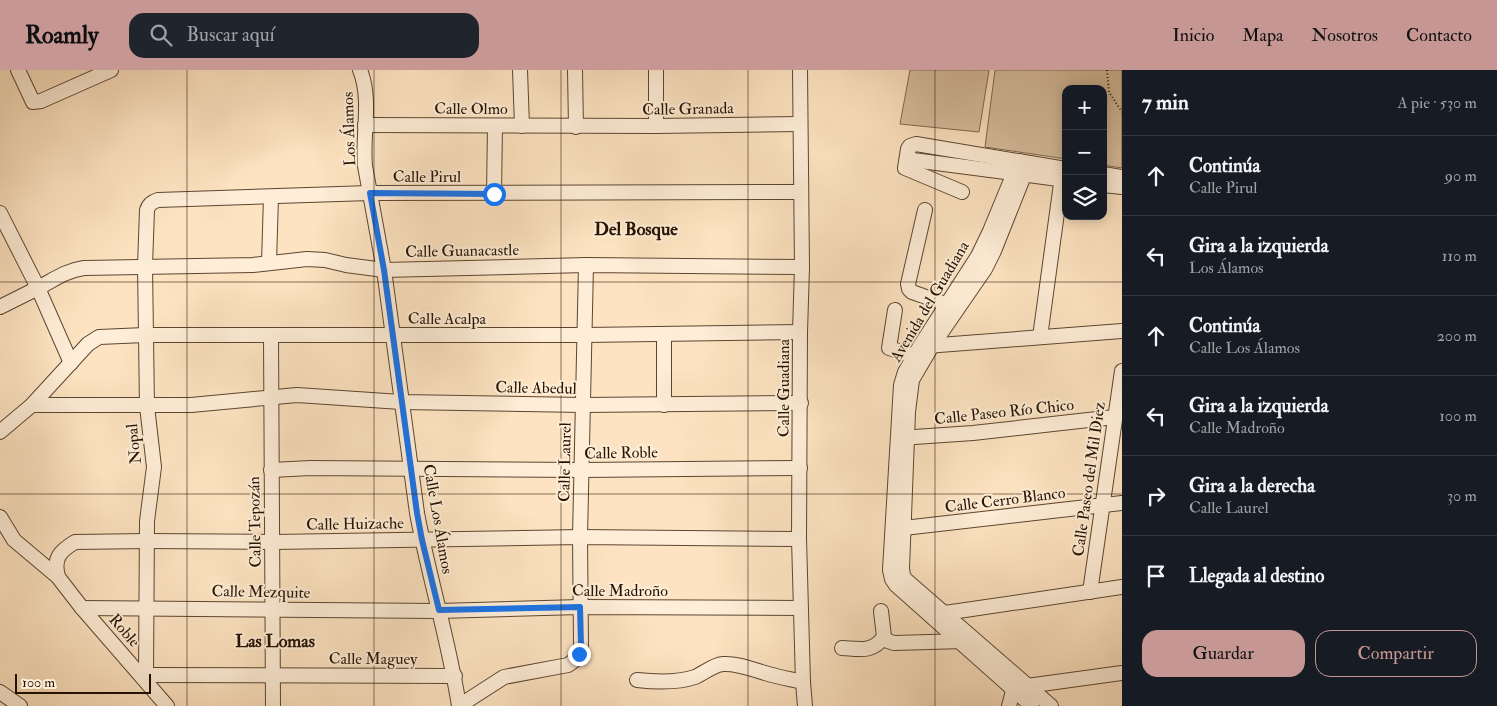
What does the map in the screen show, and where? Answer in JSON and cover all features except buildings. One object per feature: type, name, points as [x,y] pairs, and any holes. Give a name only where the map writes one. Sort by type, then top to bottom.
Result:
[{"type":"street","points":[[18,70],[34,102],[41,101],[111,70]]},
{"type":"street","name":"Los Álamos","points":[[360,70],[366,94],[364,149],[394,336]]},
{"type":"street","points":[[520,70],[522,126]]},
{"type":"street","points":[[575,70],[576,126]]},
{"type":"street","points":[[656,70],[656,126]]},
{"type":"street","name":"Calle Guadiana","points":[[800,70],[802,267],[800,332],[800,608],[802,682],[805,706]]},
{"type":"street","name":"Calle Granada","points":[[576,126],[800,124]]},
{"type":"street","name":"Calle Olmo","points":[[365,125],[576,126]]},
{"type":"street","points":[[494,126],[494,194]]},
{"type":"street","points":[[962,192],[905,168],[910,146],[916,144],[984,162],[1062,174]]},
{"type":"street","name":"Avenida del Guadiana","points":[[901,583],[892,579],[890,570],[897,529],[902,438],[901,385],[905,372],[952,307],[1022,167]]},
{"type":"street","points":[[1107,174],[1122,176]]},
{"type":"street","points":[[1040,337],[1064,175]]},
{"type":"street","points":[[1107,185],[1122,187]]},
{"type":"street","name":"Calle Pirul","points":[[147,210],[152,202],[158,200],[370,193],[801,192]]},
{"type":"street","points":[[269,263],[271,197]]},
{"type":"street","name":"Nopal","points":[[144,674],[147,541],[149,502],[154,467],[147,406],[145,335],[147,210]]},
{"type":"street","points":[[925,210],[908,284],[909,289],[912,292],[952,307]]},
{"type":"street","points":[[0,213],[38,288],[71,363],[32,405],[0,432]]},
{"type":"street","name":"Calle Guanacastle","points":[[0,307],[72,270],[84,268],[253,265],[307,259],[325,260],[384,270],[586,266],[802,267]]},
{"type":"street","name":"Calle Laurel","points":[[459,706],[504,677],[568,665],[576,659],[581,646],[580,537],[586,266]]},
{"type":"street","points":[[895,310],[890,348],[922,349],[1122,331]]},
{"type":"street","name":"Calle Acalpa","points":[[71,363],[93,339],[99,337],[145,335],[585,336],[800,332]]},
{"type":"street","points":[[664,334],[664,405]]},
{"type":"street","name":"Calle Tepozán","points":[[271,336],[273,706]]},
{"type":"street","name":"Calle Los Álamos","points":[[394,336],[401,402],[422,540],[455,676],[459,706]]},
{"type":"street","name":"Avenida del Guadiana","points":[[902,438],[912,380],[922,349]]},
{"type":"street","name":"Calle Paseo del Mil Diez","points":[[1090,592],[1122,371]]},
{"type":"street","name":"Calle Abedul","points":[[32,405],[147,406],[297,395],[401,402],[583,405],[801,403]]},
{"type":"street","name":"Calle Paseo Río Chico","points":[[902,438],[973,433],[1115,417]]},
{"type":"street","name":"Calle Roble","points":[[271,470],[311,468],[412,470],[800,468]]},
{"type":"street","name":"Calle Cerro Blanco","points":[[897,529],[1122,503]]},
{"type":"street","name":"Roble","points":[[0,517],[14,540],[58,576],[82,608],[144,674],[167,706]]},
{"type":"street","name":"Calle Huizache","points":[[58,576],[55,566],[58,556],[65,548],[75,542],[273,542],[580,537],[800,539]]},
{"type":"street","points":[[901,583],[944,613],[1051,706]]},
{"type":"street","points":[[901,583],[930,616],[1032,706]]},
{"type":"street","points":[[930,616],[1122,587]]},
{"type":"street","name":"Calle Madroño","points":[[439,610],[580,607],[800,608]]},
{"type":"street","name":"Calle Mezquite","points":[[82,608],[439,610]]},
{"type":"street","points":[[881,611],[884,637],[894,643],[974,639]]},
{"type":"street","points":[[842,648],[870,649],[878,645],[884,637]]},
{"type":"street","points":[[637,680],[652,682],[676,681],[693,677],[724,664],[742,666],[773,676],[802,682]]},
{"type":"street","name":"Calle Maguey","points":[[144,674],[455,676]]},
{"type":"street","points":[[1013,691],[1027,686],[1122,674]]},
{"type":"street","points":[[1009,706],[1013,691]]},
{"type":"street","points":[[0,692],[20,706]]},
{"type":"path","points":[[1107,70],[1109,92],[1122,112]]},
{"type":"shaded area","points":[[910,70],[989,70],[979,132],[900,124]]},
{"type":"shaded area","points":[[995,70],[1122,70],[1122,168],[1107,166],[1107,85],[1062,85],[1062,158],[985,147]]},
{"type":"district","name":"Del Bosque","points":[[636,229]]},
{"type":"district","name":"Las Lomas","points":[[275,641]]},
{"type":"route","points":[[494,194],[370,193],[394,336],[401,402],[417,513],[439,610],[580,607],[581,646],[579,654]]}]
